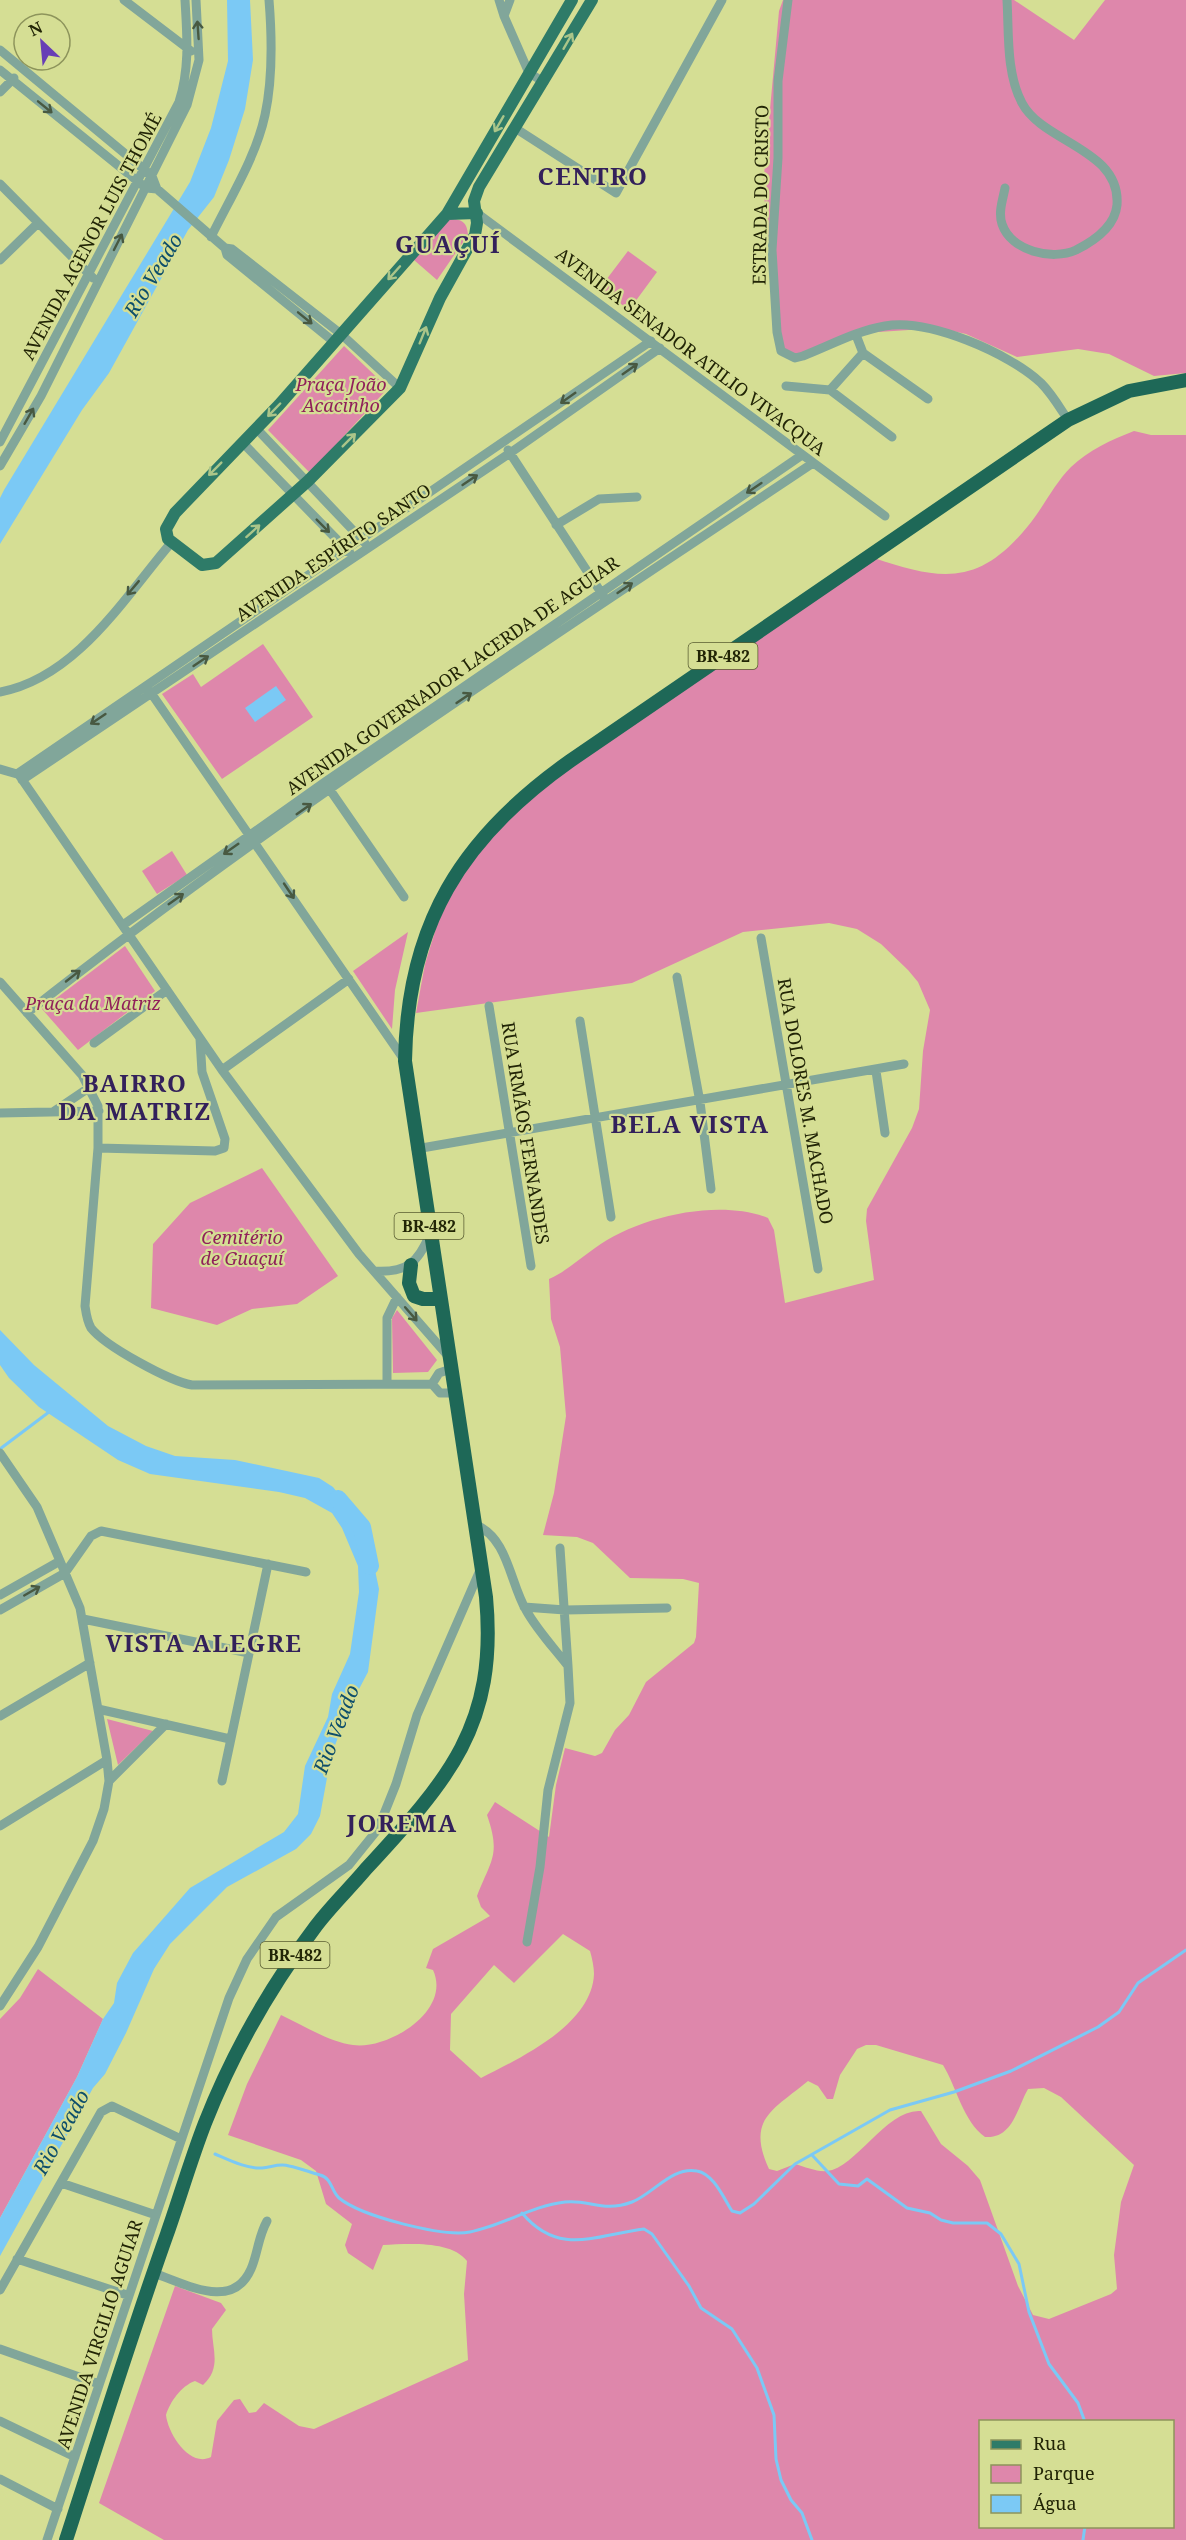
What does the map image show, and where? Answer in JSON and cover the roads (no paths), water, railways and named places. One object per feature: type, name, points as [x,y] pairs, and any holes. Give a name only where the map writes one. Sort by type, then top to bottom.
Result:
[{"type":"highway","name":"BR-482","points":[[66,2540],[153,2273],[205,2124],[250,2026],[316,1925],[416,1813],[444,1777],[470,1732],[479,1707],[489,1649],[486,1596],[416,1149],[405,1061],[410,1002],[422,947],[439,904],[461,865],[507,810],[570,761],[1068,420],[1129,391],[1186,380]]},
{"type":"highway","points":[[411,1265],[409,1283],[414,1296],[423,1299],[439,1299]]},
{"type":"main road","points":[[572,0],[447,214],[256,428],[175,513],[166,530],[171,543],[202,565],[211,566],[293,495],[400,388],[440,297],[475,235],[476,195],[592,0]]},
{"type":"main road","points":[[447,214],[477,213]]},
{"type":"street","points":[[124,0],[188,51],[200,56],[196,0]]},
{"type":"street","name":"AVENIDA AGENOR LUIS THOMÉ","points":[[0,442],[3,428],[89,275],[179,102],[186,73],[188,51],[185,0]]},
{"type":"street","points":[[211,237],[256,143],[265,114],[271,32],[269,0]]},
{"type":"street","points":[[500,0],[504,16],[529,73],[544,82]]},
{"type":"street","points":[[504,16],[510,0]]},
{"type":"street","points":[[515,128],[616,193],[722,0]]},
{"type":"street","name":"ESTRADA DO CRISTO","points":[[788,0],[778,81],[778,158],[772,249],[778,343],[781,351],[795,358],[856,335],[900,324],[971,342],[994,352],[1035,378],[1050,393],[1068,420]]},
{"type":"street","points":[[1005,188],[1001,207],[1002,224],[1018,242],[1037,253],[1054,255],[1076,249],[1101,233],[1114,216],[1116,209],[1115,189],[1101,165],[1035,118],[1022,103],[1013,79],[1007,0]]},
{"type":"street","points":[[0,50],[12,60]]},
{"type":"street","name":"AVENIDA AGENOR LUIS THOMÉ","points":[[0,466],[41,396],[153,176],[187,105],[200,56]]},
{"type":"street","points":[[0,70],[146,188],[160,191]]},
{"type":"street","points":[[0,92],[19,72]]},
{"type":"street","points":[[26,72],[153,176],[160,191],[211,237],[225,248],[231,249],[400,388]]},
{"type":"street","points":[[0,184],[98,282]]},
{"type":"street","name":"AVENIDA SENADOR ATILIO VIVACQUA","points":[[477,213],[885,516]]},
{"type":"street","points":[[0,260],[38,223]]},
{"type":"street","points":[[856,335],[863,353],[928,399]]},
{"type":"street","name":"AVENIDA ESPÍRITO SANTO","points":[[149,690],[346,549],[651,341]]},
{"type":"street","name":"AVENIDA ESPÍRITO SANTO","points":[[20,777],[510,453],[660,348]]},
{"type":"street","points":[[830,390],[863,353]]},
{"type":"street","points":[[786,386],[830,390],[892,437]]},
{"type":"street","points":[[256,428],[369,547]]},
{"type":"street","points":[[242,442],[354,557]]},
{"type":"street","points":[[503,444],[607,601]]},
{"type":"street","name":"AVENIDA GOVERNADOR LACERDA DE AGUIAR","points":[[126,929],[601,592],[802,455]]},
{"type":"street","name":"AVENIDA GOVERNADOR LACERDA DE AGUIAR","points":[[328,786],[813,463]]},
{"type":"street","points":[[556,525],[599,499],[637,497]]},
{"type":"street","points":[[0,692],[45,676],[75,654],[94,636],[171,543]]},
{"type":"street","points":[[149,690],[405,1061]]},
{"type":"street","points":[[0,769],[20,777],[222,1070],[374,1271],[450,1363],[439,1373],[432,1384]]},
{"type":"street","points":[[328,786],[404,897]]},
{"type":"street","points":[[27,1013],[126,929]]},
{"type":"street","name":"RUA DOLORES M. MACHADO","points":[[761,938],[818,1269]]},
{"type":"street","points":[[677,977],[700,1102],[711,1189]]},
{"type":"street","points":[[222,1070],[349,979]]},
{"type":"street","points":[[0,982],[90,1087],[99,1111],[85,1306],[91,1327],[101,1337],[165,1377],[192,1385],[432,1384],[440,1393],[455,1393]]},
{"type":"street","points":[[94,1043],[167,990]]},
{"type":"street","name":"RUA IRMÃOS FERNANDES","points":[[489,1006],[531,1266]]},
{"type":"street","points":[[580,1021],[611,1217]]},
{"type":"street","points":[[98,1148],[215,1151],[224,1148],[225,1139],[202,1072],[200,1039]]},
{"type":"street","points":[[416,1149],[597,1120],[876,1071],[904,1064]]},
{"type":"street","points":[[876,1071],[885,1133]]},
{"type":"street","points":[[53,1112],[90,1087]]},
{"type":"street","points":[[0,1113],[99,1111]]},
{"type":"street","points":[[374,1271],[390,1271],[411,1265],[422,1254],[430,1234]]},
{"type":"street","points":[[387,1384],[387,1318],[397,1297]]},
{"type":"street","points":[[0,2006],[38,1947],[93,1841],[104,1809],[108,1781],[107,1760],[83,1619],[37,1507],[1,1454]]},
{"type":"street","points":[[476,1525],[488,1532],[498,1544],[524,1607],[568,1666]]},
{"type":"street","points":[[0,1610],[65,1573],[92,1536],[101,1531],[306,1572]]},
{"type":"street","points":[[527,1942],[540,1867],[548,1790],[570,1702],[560,1548]]},
{"type":"street","points":[[0,1595],[60,1561]]},
{"type":"street","points":[[222,1781],[268,1564]]},
{"type":"street","name":"AVENIDA VIRGILIO AGUIAR","points":[[47,2540],[225,2008],[256,1944],[276,1917],[349,1865],[378,1829],[396,1784],[417,1715],[481,1568]]},
{"type":"street","points":[[524,1607],[565,1610],[668,1608]]},
{"type":"street","points":[[83,1619],[249,1653]]},
{"type":"street","points":[[0,1716],[90,1663]]},
{"type":"street","points":[[98,1709],[230,1739]]},
{"type":"street","points":[[108,1781],[166,1724]]},
{"type":"street","points":[[0,1826],[107,1760]]},
{"type":"street","points":[[0,2290],[101,2112],[112,2106],[181,2139]]},
{"type":"street","points":[[61,2183],[156,2215]]},
{"type":"street","points":[[153,2273],[217,2294],[229,2292],[249,2272],[258,2239],[267,2221]]},
{"type":"street","points":[[17,2259],[128,2295]]},
{"type":"street","points":[[0,2349],[99,2384]]},
{"type":"street","points":[[0,2421],[75,2457]]},
{"type":"street","points":[[0,2479],[58,2509]]},
{"type":"water","name":"Rio Veado","points":[[227,0],[250,0],[253,60],[245,109],[229,160],[214,197],[188,230],[109,373],[82,410],[0,544],[0,498],[4,490],[190,182],[211,128],[228,61]]},
{"type":"water","points":[[276,686],[286,700],[255,722],[245,708]]},
{"type":"water","points":[[0,1330],[34,1365],[108,1426],[146,1446],[175,1456],[235,1460],[319,1478],[333,1487],[351,1510],[372,1556],[379,1589],[368,1672],[349,1708],[331,1756],[320,1816],[311,1834],[296,1849],[227,1887],[170,1944],[154,1969],[105,2074],[93,2088],[0,2256],[0,2218],[77,2077],[103,2019],[114,2003],[117,1983],[133,1953],[190,1888],[284,1832],[298,1814],[305,1766],[328,1717],[332,1694],[350,1654],[359,1592],[358,1566],[342,1528],[332,1513],[305,1498],[279,1492],[150,1474],[118,1460],[39,1407],[9,1378],[0,1365]]},
{"type":"waterway","points":[[0,1449],[49,1412]]},
{"type":"waterway","name":"Rio Veado","points":[[338,1499],[362,1527],[370,1566]]},
{"type":"waterway","points":[[215,2154],[250,2167],[286,2165],[320,2175],[327,2179],[339,2198],[365,2212],[402,2224],[457,2233],[482,2229],[552,2204],[582,2202],[604,2206],[622,2205],[640,2198],[671,2177],[688,2171],[697,2171],[709,2177],[732,2211],[740,2213],[754,2204],[795,2164],[890,2110],[954,2092],[1011,2071],[1098,2027],[1119,2012],[1138,1983],[1186,1950]]},
{"type":"waterway","points":[[812,2155],[839,2184],[858,2186],[867,2179],[907,2208],[930,2213],[941,2220],[953,2223],[987,2223],[1001,2234],[1019,2264],[1029,2312],[1049,2364],[1078,2403],[1084,2420]]},
{"type":"waterway","points":[[522,2213],[536,2227],[550,2235],[564,2239],[579,2240],[644,2229],[652,2234],[689,2286],[701,2308],[732,2329],[757,2368],[774,2415],[776,2459],[781,2480],[791,2500],[802,2513],[812,2540]]},
{"type":"waterway","points":[[1083,2540],[1085,2528]]},
{"type":"district","name":"CENTRO","points":[[593,175]]},
{"type":"district","name":"GUAÇUÍ","points":[[448,243]]},
{"type":"district","name":"BAIRRO DA MATRIZ","points":[[135,1096]]},
{"type":"district","name":"BELA VISTA","points":[[690,1123]]},
{"type":"district","name":"VISTA ALEGRE","points":[[204,1642]]},
{"type":"district","name":"JOREMA","points":[[402,1822]]},
{"type":"park label","name":"Praça João Acacinho","points":[[341,394]]},
{"type":"park label","name":"Praça da Matriz","points":[[93,1003]]},
{"type":"park label","name":"Cemitério de Guaçuí","points":[[242,1247]]}]
